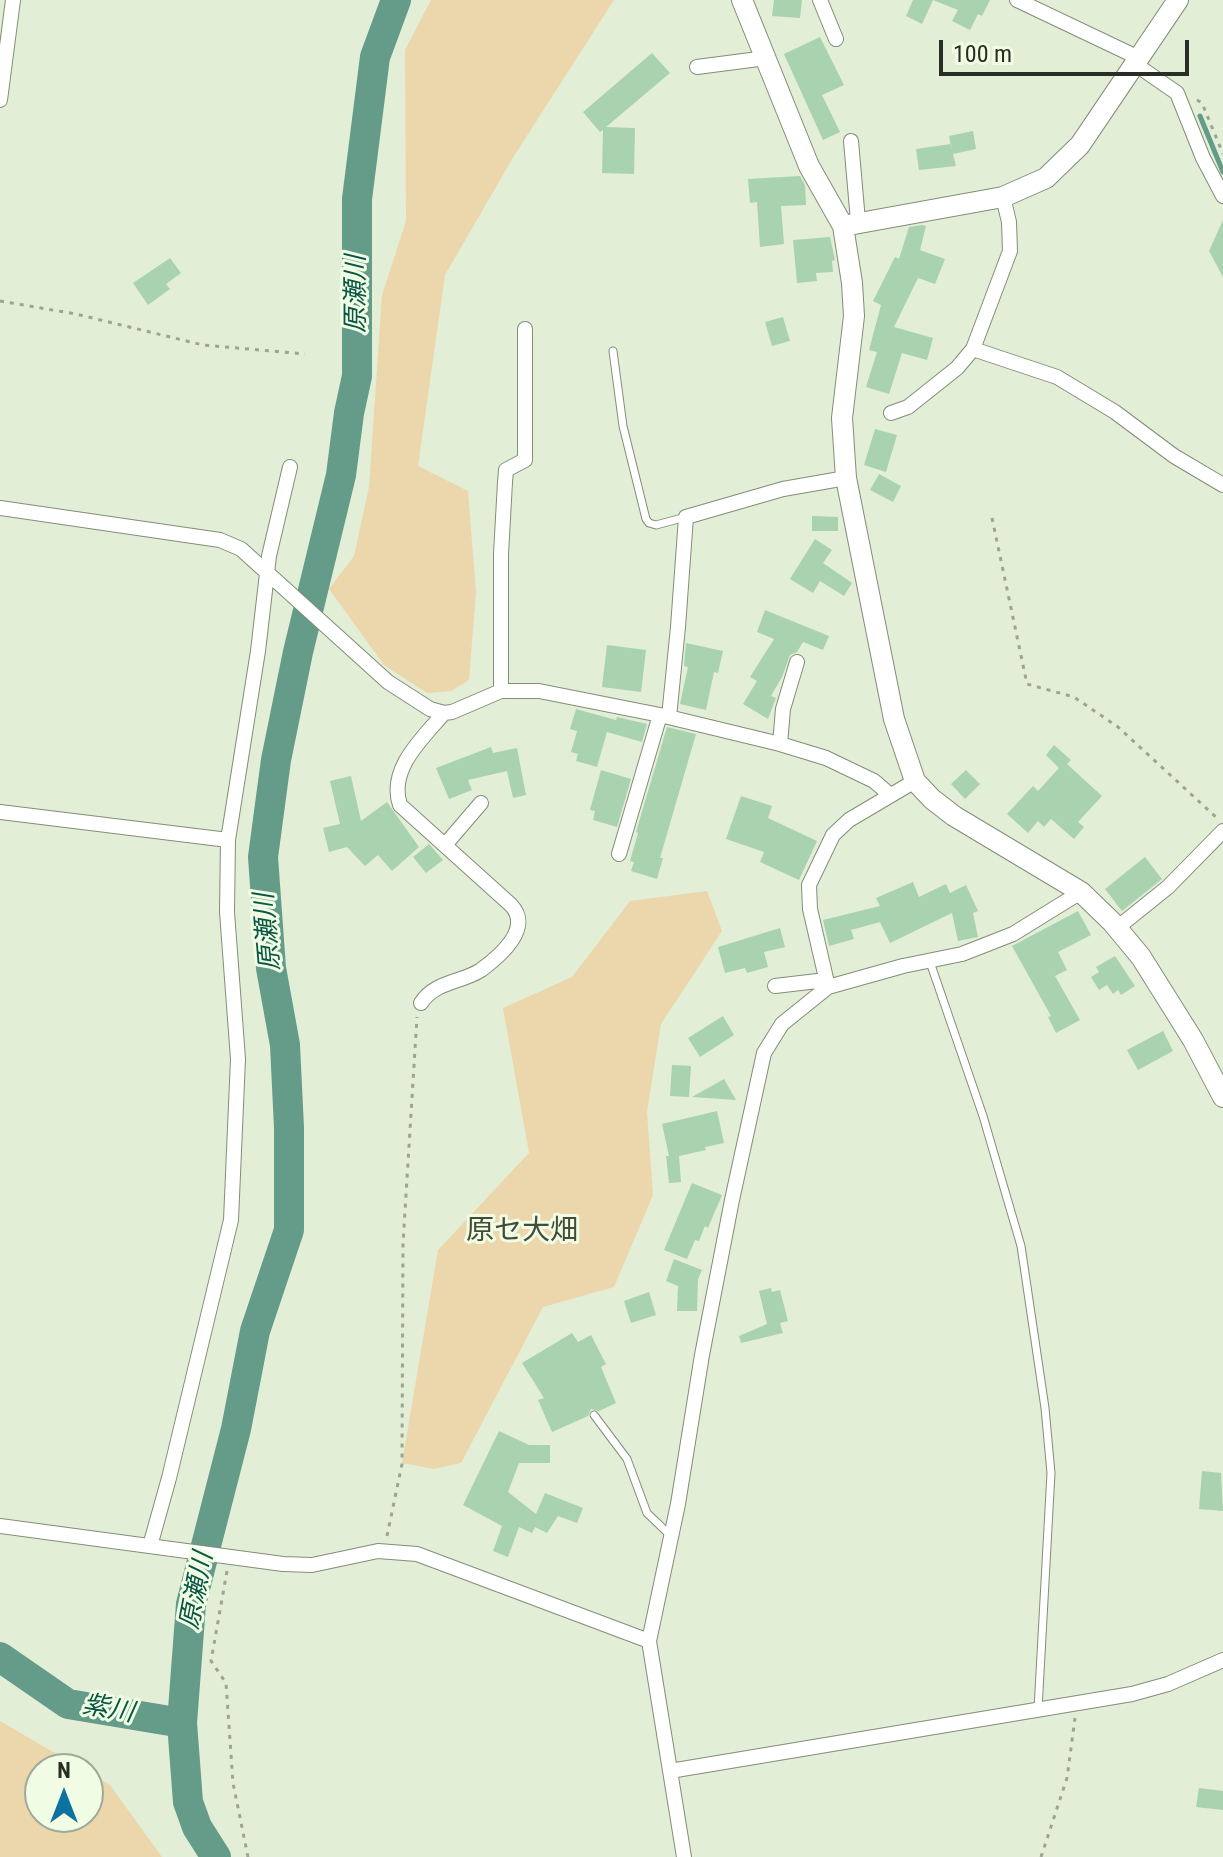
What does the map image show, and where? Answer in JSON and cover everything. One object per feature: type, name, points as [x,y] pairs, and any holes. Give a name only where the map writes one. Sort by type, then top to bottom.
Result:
[{"type":"street","points":[[0,100],[13,0]]},
{"type":"street","points":[[742,0],[809,166],[850,224]]},
{"type":"street","points":[[820,0],[836,39]]},
{"type":"street","points":[[1017,0],[1137,61],[1177,93],[1203,158],[1223,196]]},
{"type":"street","points":[[850,224],[1003,197],[1046,178],[1088,134],[1178,0]]},
{"type":"street","points":[[697,67],[766,58]]},
{"type":"street","points":[[851,141],[850,224],[854,316],[842,418],[846,478],[894,719],[915,781],[954,816],[1081,892],[1117,928],[1141,957],[1193,1040],[1223,1097]]},
{"type":"street","points":[[891,413],[908,407],[957,368],[973,349],[1010,251],[1009,222],[1003,197]]},
{"type":"street","points":[[501,691],[505,482],[506,470],[525,460],[525,329]]},
{"type":"street","points":[[973,349],[1057,377],[1115,412],[1174,456],[1223,485]]},
{"type":"street","points":[[153,1546],[231,1220],[238,1059],[227,912],[228,840],[269,556],[290,467]]},
{"type":"street","points":[[619,854],[664,716],[678,627],[686,517],[783,489],[846,478]]},
{"type":"street","points":[[0,508],[220,540],[241,549],[388,682],[422,705],[444,713]]},
{"type":"street","points":[[780,744],[783,709],[797,662]]},
{"type":"street","points":[[421,1003],[436,988],[479,971],[506,948],[519,925],[518,913],[400,805],[395,791],[398,775],[406,760],[444,713],[501,691],[539,691],[664,716],[780,744],[826,758],[874,781],[889,794]]},
{"type":"street","points":[[827,983],[808,895],[809,885],[833,835],[849,820],[915,781]]},
{"type":"street","points":[[445,845],[481,803]]},
{"type":"street","points":[[0,812],[228,840]]},
{"type":"street","points":[[1117,928],[1168,887],[1223,831]]},
{"type":"street","points":[[775,986],[827,983],[962,954],[1013,934],[1081,892]]},
{"type":"street","points":[[684,1857],[649,1641],[671,1536],[705,1340],[764,1053],[782,1024],[827,983]]},
{"type":"street","points":[[0,1526],[231,1558],[312,1565],[383,1551],[417,1554],[649,1641]]},
{"type":"street","points":[[670,1771],[1132,1694],[1168,1684],[1223,1660]]},
{"type":"lane","points":[[613,351],[623,426],[646,519],[656,525],[686,517]]},
{"type":"lane","points":[[930,961],[983,1116],[1021,1246],[1045,1408],[1051,1473],[1038,1711]]},
{"type":"lane","points":[[594,1415],[627,1459],[647,1513],[671,1536]]},
{"type":"path","points":[[0,301],[76,314],[189,343],[305,354]]},
{"type":"path","points":[[992,518],[1027,684],[1074,697],[1118,727],[1223,823]]},
{"type":"path","points":[[383,1551],[402,1464],[403,1243],[417,1014],[421,1003]]},
{"type":"path","points":[[231,1558],[211,1661],[226,1683],[233,1783],[248,1857]]},
{"type":"path","points":[[1041,1857],[1067,1778],[1075,1730],[1075,1704]]},
{"type":"shaded area","points":[[431,0],[614,0],[514,156],[445,275],[418,466],[468,491],[476,592],[469,680],[451,691],[427,693],[384,665],[329,589],[354,556],[369,487],[382,295],[406,221],[405,50]]},
{"type":"shaded area","points":[[707,891],[722,931],[661,1024],[647,1112],[653,1195],[614,1287],[543,1307],[461,1463],[434,1469],[402,1463],[438,1250],[529,1153],[503,1008],[572,977],[630,901]]},
{"type":"shaded area","points":[[0,1721],[55,1753],[24,1753],[24,1833],[104,1833],[104,1781],[110,1785],[162,1857],[0,1857]]},
{"type":"building","points":[[774,0],[802,0],[800,18],[772,16]]},
{"type":"building","points":[[913,0],[933,0],[922,24],[906,16]]},
{"type":"building","points":[[933,0],[990,0],[970,30],[952,21],[958,10]]},
{"type":"building","points":[[820,37],[844,85],[822,95],[840,132],[823,140],[784,54]]},
{"type":"building","points":[[652,53],[670,73],[606,127],[635,128],[634,174],[602,173],[603,130],[600,132],[583,112]]},
{"type":"building","points":[[973,131],[976,149],[953,154],[956,166],[919,170],[916,149],[951,144],[949,136]]},
{"type":"building","points":[[800,176],[805,185],[806,205],[781,206],[784,244],[760,247],[757,202],[750,203],[748,179]]},
{"type":"building","points":[[1223,220],[1223,277],[1209,251]]},
{"type":"building","points":[[926,226],[920,250],[945,259],[935,284],[918,278],[894,327],[933,338],[927,360],[902,353],[889,394],[866,387],[877,352],[869,350],[881,305],[873,301],[895,257],[899,259],[909,227]]},
{"type":"building","points":[[830,237],[835,260],[832,261],[833,272],[816,273],[817,281],[797,283],[793,240]]},
{"type":"building","points":[[170,258],[181,273],[166,284],[170,289],[148,305],[133,283]]},
{"type":"building","points":[[783,317],[790,341],[772,346],[765,322]]},
{"type":"building","points":[[875,429],[897,435],[886,472],[864,465]]},
{"type":"building","points":[[879,474],[901,486],[893,502],[870,490]]},
{"type":"building","points":[[812,516],[838,517],[838,531],[812,531]]},
{"type":"building","points":[[815,539],[832,550],[823,563],[852,583],[844,596],[820,581],[813,593],[790,579]]},
{"type":"building","points":[[765,610],[829,636],[823,650],[803,642],[797,652],[790,655],[771,696],[776,698],[768,719],[743,704],[757,681],[750,677],[774,639],[757,632]]},
{"type":"building","points":[[686,643],[723,651],[718,673],[714,672],[706,710],[680,704],[688,667],[684,666]]},
{"type":"building","points":[[607,645],[646,650],[641,692],[602,687]]},
{"type":"building","points":[[576,709],[616,720],[617,717],[647,724],[642,742],[607,732],[597,767],[576,761],[578,754],[571,752],[577,731],[570,729]]},
{"type":"building","points":[[667,727],[696,734],[660,858],[663,858],[657,879],[631,871],[634,862],[630,861]]},
{"type":"building","points":[[1054,745],[1071,760],[1067,764],[1102,796],[1078,822],[1084,827],[1074,839],[1051,819],[1044,827],[1038,821],[1028,833],[1007,814],[1033,786],[1038,791],[1059,768],[1046,755]]},
{"type":"building","points":[[491,747],[493,753],[517,748],[526,795],[513,798],[507,771],[468,780],[472,790],[449,799],[436,768]]},
{"type":"building","points":[[601,770],[631,779],[617,827],[593,820],[595,811],[590,810]]},
{"type":"building","points":[[966,770],[980,784],[965,799],[951,784]]},
{"type":"building","points":[[351,776],[361,821],[387,802],[419,847],[392,871],[378,855],[365,866],[347,847],[329,852],[323,828],[340,824],[330,781]]},
{"type":"building","points":[[741,796],[772,806],[768,818],[817,841],[799,880],[760,862],[764,852],[726,839]]},
{"type":"building","points":[[429,844],[443,860],[426,873],[413,857]]},
{"type":"building","points":[[1145,857],[1162,879],[1122,911],[1105,889]]},
{"type":"building","points":[[913,882],[919,897],[946,884],[950,893],[966,885],[978,911],[973,913],[978,937],[958,941],[952,913],[890,943],[880,922],[851,930],[854,939],[829,946],[823,920],[880,906],[876,898]]},
{"type":"building","points":[[1078,911],[1091,935],[1058,952],[1067,970],[1055,976],[1080,1020],[1056,1033],[1048,1017],[1051,1016],[1012,946]]},
{"type":"building","points":[[780,928],[785,947],[764,952],[768,967],[747,973],[745,968],[725,973],[718,947]]},
{"type":"building","points":[[1115,956],[1135,986],[1121,995],[1118,990],[1113,994],[1107,985],[1099,990],[1091,977],[1099,972],[1096,967]]},
{"type":"building","points":[[723,1016],[734,1035],[700,1057],[688,1038]]},
{"type":"building","points":[[1163,1031],[1173,1051],[1138,1070],[1127,1050]]},
{"type":"building","points":[[672,1065],[691,1066],[689,1097],[670,1096]]},
{"type":"building","points":[[724,1079],[736,1100],[692,1097]]},
{"type":"building","points":[[717,1111],[724,1143],[679,1156],[681,1182],[669,1183],[666,1156],[669,1156],[662,1124]]},
{"type":"building","points":[[692,1183],[722,1195],[708,1228],[705,1226],[699,1241],[695,1240],[687,1259],[664,1250]]},
{"type":"building","points":[[674,1259],[702,1270],[698,1279],[697,1311],[677,1311],[678,1286],[666,1281]]},
{"type":"building","points":[[771,1288],[772,1292],[780,1290],[788,1321],[780,1323],[783,1333],[741,1343],[739,1336],[767,1324],[759,1291]]},
{"type":"building","points":[[649,1292],[656,1315],[631,1323],[624,1301]]},
{"type":"building","points":[[572,1333],[578,1342],[591,1335],[606,1364],[601,1367],[616,1403],[599,1411],[591,1409],[588,1416],[552,1432],[538,1400],[544,1398],[522,1363]]},
{"type":"building","points":[[499,1431],[529,1445],[550,1445],[550,1463],[519,1463],[508,1492],[536,1514],[545,1493],[583,1508],[577,1523],[558,1516],[547,1533],[535,1527],[532,1533],[519,1527],[508,1557],[493,1551],[502,1526],[463,1505]]},
{"type":"building","points":[[1202,1471],[1221,1473],[1223,1511],[1199,1509]]},
{"type":"building","points":[[1199,1788],[1223,1791],[1223,1810],[1196,1807]]},
{"type":"waterway","name":"原瀬川","points":[[216,1857],[197,1827],[188,1802],[182,1723],[191,1604],[236,1429],[255,1331],[289,1230],[285,1045],[271,968],[263,857],[276,760],[298,652],[341,475],[357,376],[357,199],[375,57],[396,0]]},
{"type":"waterway","points":[[1200,116],[1223,172]]},
{"type":"waterway","name":"紫川","points":[[0,1657],[68,1704],[182,1723]]},
{"type":"district","name":"原セ大畑","points":[[522,1232]]}]
